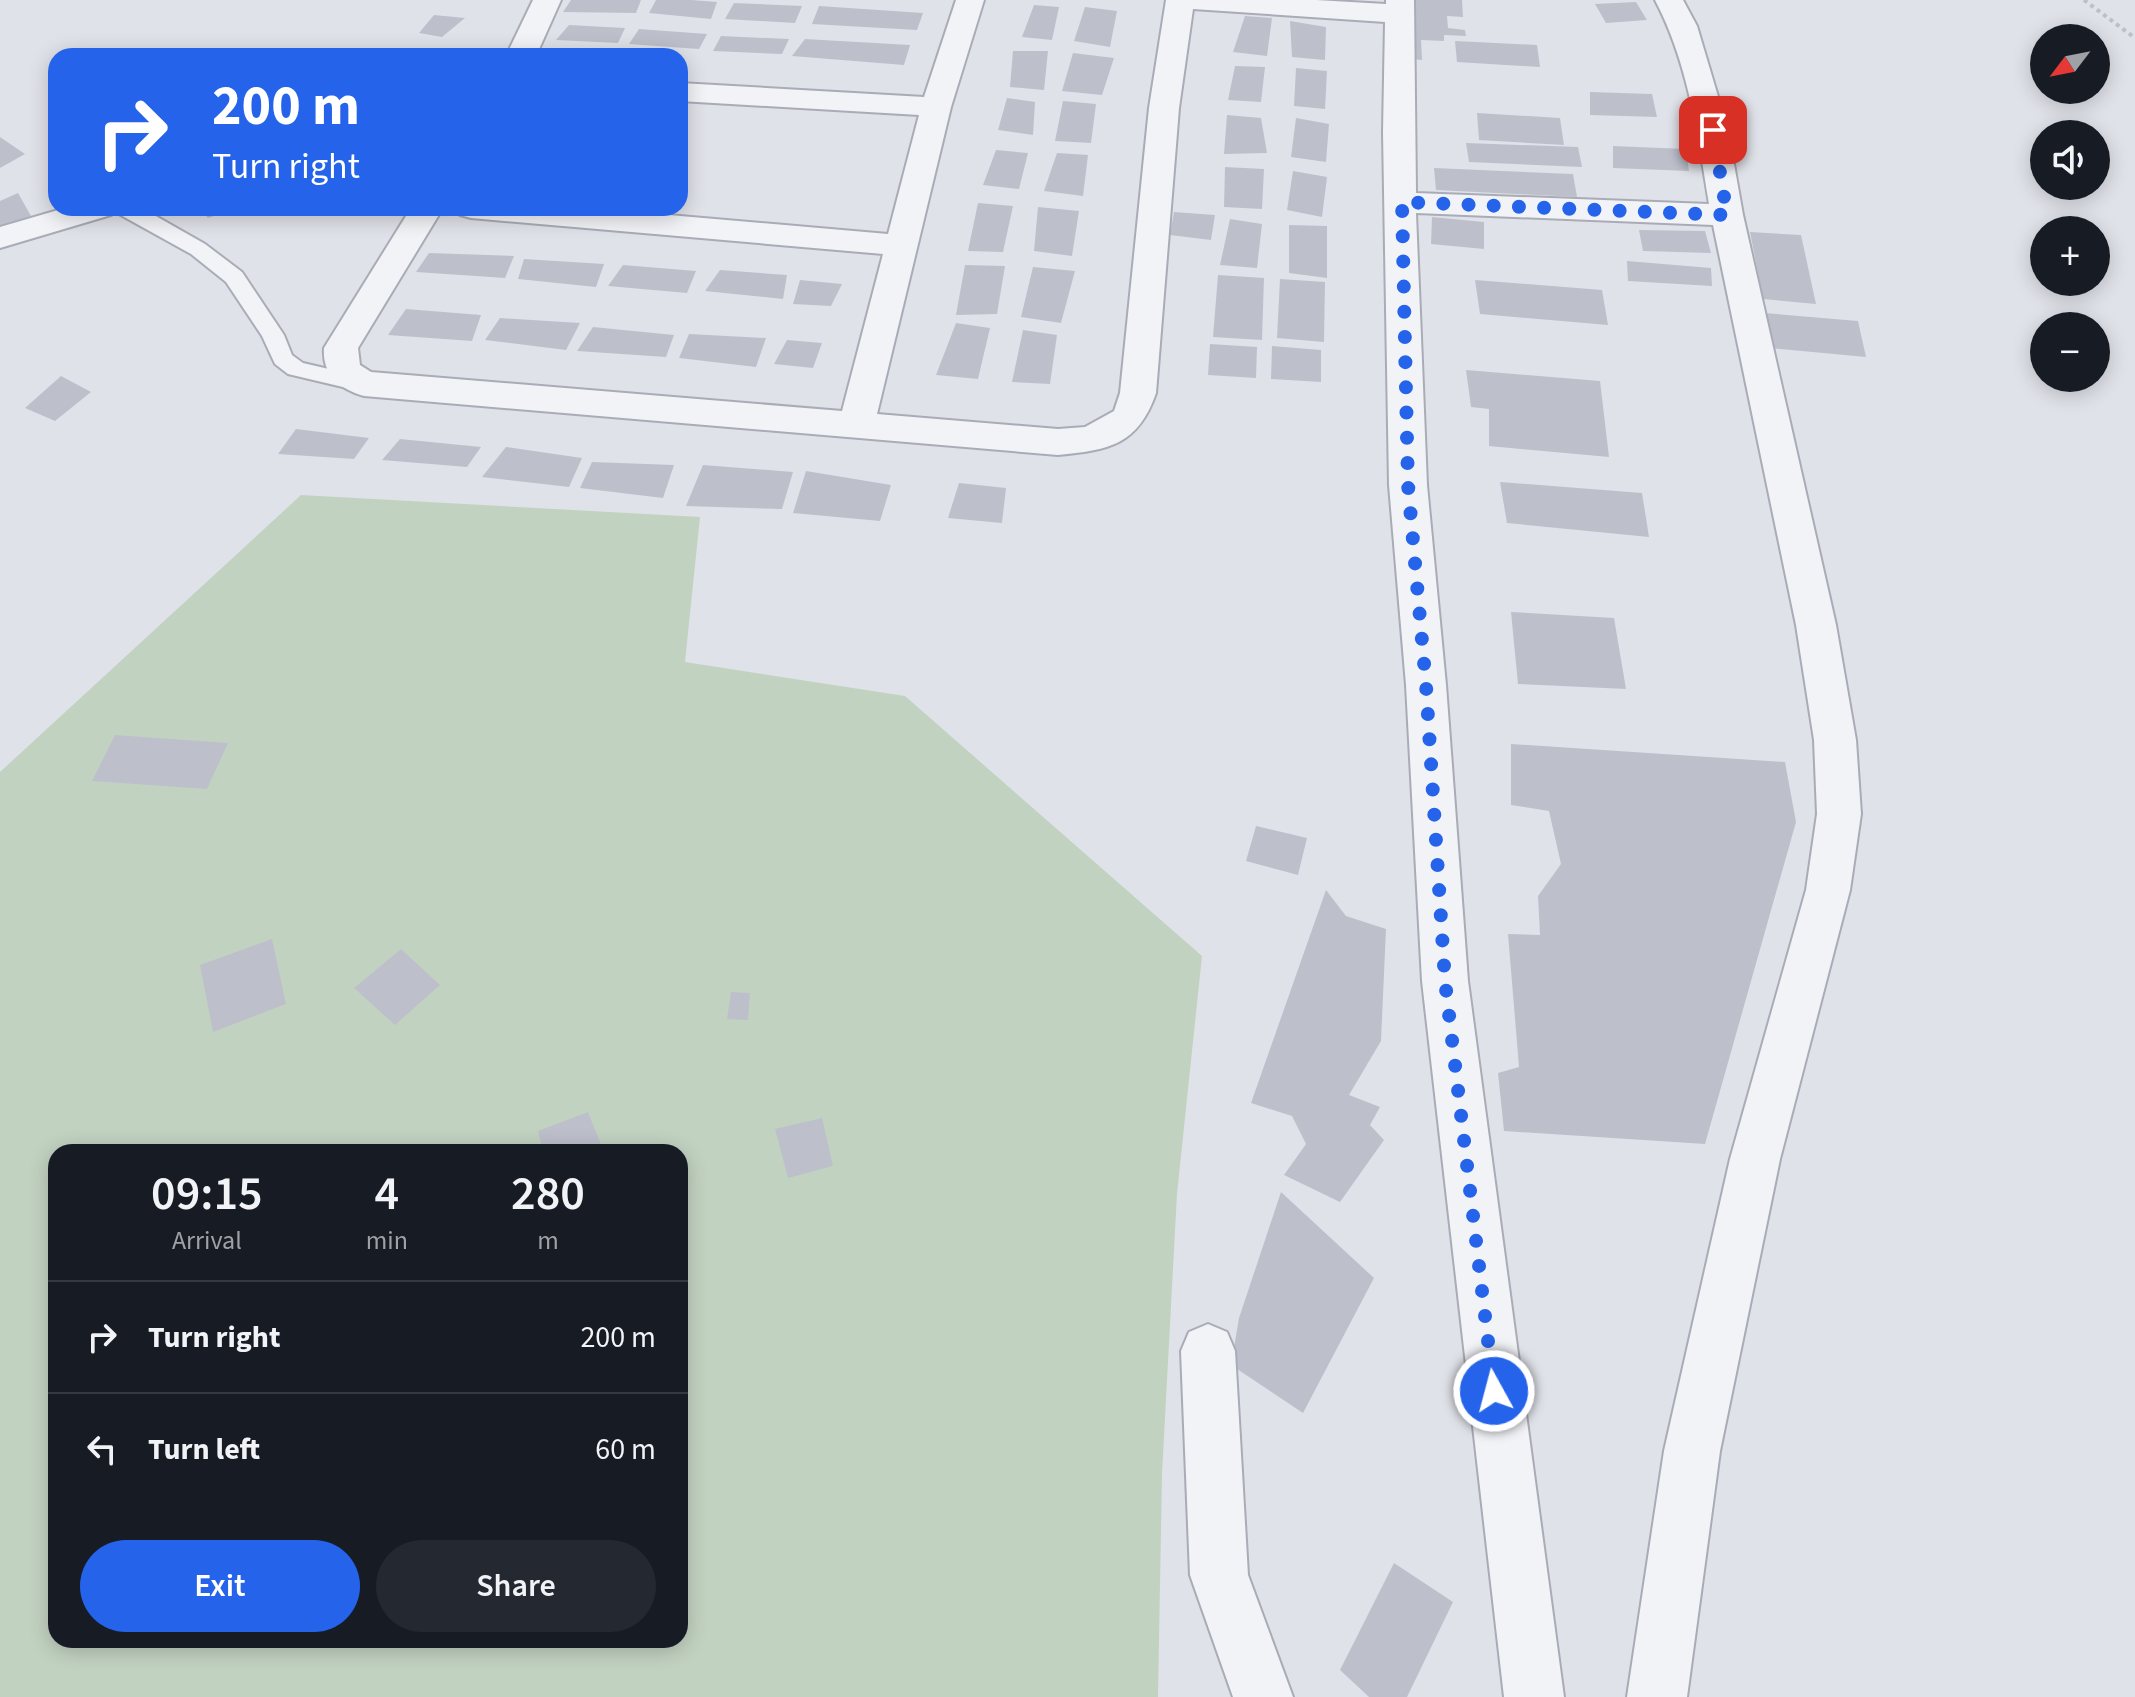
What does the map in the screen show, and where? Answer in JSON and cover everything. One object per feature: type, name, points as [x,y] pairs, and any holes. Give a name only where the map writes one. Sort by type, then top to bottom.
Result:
[{"type":"street","points":[[525,48],[547,0]]},
{"type":"street","points":[[857,423],[936,107],[970,0]]},
{"type":"street","points":[[422,216],[341,348],[340,364],[348,376],[364,384],[1058,442],[1092,439],[1129,418],[1138,393],[1164,108],[1181,0],[1400,7],[1398,132],[1408,485],[1427,701],[1445,981],[1462,1145],[1534,1697]]},
{"type":"street","points":[[1657,1697],[1692,1451],[1755,1159],[1828,890],[1839,814],[1835,740],[1816,625],[1727,215],[1713,130],[1683,26],[1669,0]]},
{"type":"street","points":[[688,92],[936,107]]},
{"type":"street","points":[[1402,202],[1727,215]]},
{"type":"street","points":[[0,238],[73,216]]},
{"type":"street","points":[[564,216],[900,245]]},
{"type":"street","points":[[1208,1351],[1219,1575],[1263,1697]]},
{"type":"lane","points":[[140,216],[198,249],[234,277],[273,335],[283,359],[296,369],[364,384]]},
{"type":"path","points":[[2084,0],[2135,38]]},
{"type":"green space","points":[[301,495],[700,517],[685,662],[905,696],[1202,956],[1177,1194],[1162,1474],[1158,1697],[0,1697],[0,772]]},
{"type":"building","points":[[571,0],[641,0],[636,13],[563,12]]},
{"type":"building","points":[[656,0],[717,2],[711,19],[649,13]]},
{"type":"building","points":[[1405,0],[1462,0],[1463,17],[1447,16],[1448,28],[1465,30],[1466,36],[1444,35],[1444,41],[1421,40],[1422,60],[1400,58]]},
{"type":"building","points":[[1636,2],[1647,20],[1606,23],[1595,4]]},
{"type":"building","points":[[734,3],[802,6],[795,23],[725,19]]},
{"type":"building","points":[[1034,5],[1059,7],[1052,40],[1022,37]]},
{"type":"building","points":[[819,6],[923,13],[917,30],[812,24]]},
{"type":"building","points":[[1085,7],[1117,11],[1110,47],[1074,41]]},
{"type":"building","points":[[434,15],[465,18],[442,37],[419,33]]},
{"type":"building","points":[[1245,16],[1272,18],[1267,56],[1233,52]]},
{"type":"building","points":[[1290,21],[1326,27],[1325,60],[1292,57]]},
{"type":"building","points":[[569,25],[625,28],[618,43],[556,40]]},
{"type":"building","points":[[639,29],[707,34],[699,49],[629,44]]},
{"type":"building","points":[[721,36],[789,39],[782,54],[713,51]]},
{"type":"building","points":[[805,39],[910,45],[904,65],[792,56]]},
{"type":"building","points":[[1455,41],[1537,45],[1540,67],[1457,62]]},
{"type":"building","points":[[1013,51],[1048,51],[1044,90],[1010,87]]},
{"type":"building","points":[[1073,53],[1114,58],[1102,95],[1062,91]]},
{"type":"building","points":[[1235,66],[1265,67],[1261,102],[1228,100]]},
{"type":"building","points":[[1296,68],[1327,71],[1325,109],[1294,106]]},
{"type":"building","points":[[1590,92],[1652,94],[1657,117],[1590,115]]},
{"type":"building","points":[[1007,98],[1035,102],[1033,135],[998,130]]},
{"type":"building","points":[[1063,101],[1096,104],[1091,143],[1055,141]]},
{"type":"building","points":[[1477,113],[1560,118],[1564,145],[1479,140]]},
{"type":"building","points":[[1227,115],[1261,118],[1267,153],[1224,154]]},
{"type":"building","points":[[1296,118],[1329,124],[1326,162],[1291,157]]},
{"type":"building","points":[[0,137],[25,154],[0,168]]},
{"type":"building","points":[[1466,143],[1578,147],[1582,167],[1469,162]]},
{"type":"building","points":[[1613,146],[1686,149],[1689,171],[1613,168]]},
{"type":"building","points":[[996,150],[1028,153],[1019,189],[983,185]]},
{"type":"building","points":[[1057,153],[1088,155],[1083,196],[1044,191]]},
{"type":"building","points":[[1225,167],[1264,169],[1262,209],[1224,207]]},
{"type":"building","points":[[1434,168],[1573,174],[1577,197],[1436,190]]},
{"type":"building","points":[[1293,171],[1327,177],[1322,217],[1287,210]]},
{"type":"building","points":[[18,193],[31,216],[0,226],[0,201]]},
{"type":"building","points":[[978,203],[1013,206],[1003,252],[968,251]]},
{"type":"building","points":[[1038,207],[1079,211],[1072,256],[1034,251]]},
{"type":"building","points":[[1174,212],[1215,215],[1211,240],[1170,235]]},
{"type":"building","points":[[1432,217],[1484,222],[1484,249],[1431,244]]},
{"type":"building","points":[[1230,219],[1262,224],[1257,268],[1220,265]]},
{"type":"building","points":[[1289,225],[1327,226],[1327,278],[1289,273]]},
{"type":"building","points":[[1639,230],[1705,231],[1711,253],[1643,251]]},
{"type":"building","points":[[1750,232],[1801,235],[1816,304],[1763,299]]},
{"type":"building","points":[[429,253],[514,256],[505,278],[416,272]]},
{"type":"building","points":[[524,259],[604,264],[596,287],[518,279]]},
{"type":"building","points":[[1627,261],[1711,268],[1712,286],[1628,281]]},
{"type":"building","points":[[623,265],[696,271],[687,293],[608,286]]},
{"type":"building","points":[[965,265],[1005,266],[997,314],[956,315]]},
{"type":"building","points":[[1033,267],[1075,271],[1061,323],[1021,317]]},
{"type":"building","points":[[720,270],[787,275],[783,299],[705,291]]},
{"type":"building","points":[[1218,275],[1264,278],[1262,340],[1213,337]]},
{"type":"building","points":[[1280,279],[1325,282],[1324,342],[1277,338]]},
{"type":"building","points":[[800,280],[842,284],[831,306],[793,304]]},
{"type":"building","points":[[1475,280],[1602,290],[1608,325],[1480,314]]},
{"type":"building","points":[[406,309],[481,315],[472,341],[388,335]]},
{"type":"building","points":[[1764,313],[1858,321],[1866,357],[1770,348]]},
{"type":"building","points":[[500,318],[580,323],[566,350],[485,340]]},
{"type":"building","points":[[956,323],[990,328],[978,379],[936,375]]},
{"type":"building","points":[[593,327],[674,335],[666,357],[577,351]]},
{"type":"building","points":[[1023,330],[1057,335],[1050,384],[1012,382]]},
{"type":"building","points":[[689,334],[766,338],[756,367],[679,358]]},
{"type":"building","points":[[787,340],[822,343],[813,368],[774,364]]},
{"type":"building","points":[[1210,344],[1257,347],[1256,378],[1208,375]]},
{"type":"building","points":[[1272,346],[1321,350],[1321,382],[1271,379]]},
{"type":"building","points":[[1466,370],[1600,381],[1609,457],[1489,446],[1489,409],[1471,407]]},
{"type":"building","points":[[61,376],[91,392],[55,421],[25,408]]},
{"type":"building","points":[[296,429],[369,438],[354,459],[278,454]]},
{"type":"building","points":[[400,439],[481,447],[467,467],[382,460]]},
{"type":"building","points":[[506,447],[582,458],[569,487],[482,477]]},
{"type":"building","points":[[592,462],[674,465],[663,498],[580,488]]},
{"type":"building","points":[[703,465],[793,472],[782,509],[686,506]]},
{"type":"building","points":[[806,471],[891,485],[880,521],[793,513]]},
{"type":"building","points":[[1500,482],[1642,493],[1649,537],[1507,523]]},
{"type":"building","points":[[959,483],[1006,488],[1002,523],[948,518]]},
{"type":"building","points":[[1511,612],[1614,618],[1626,689],[1518,684]]},
{"type":"building","points":[[115,735],[228,743],[207,789],[92,781]]},
{"type":"building","points":[[1511,744],[1785,762],[1796,822],[1705,1144],[1504,1131],[1498,1073],[1519,1067],[1508,934],[1540,935],[1538,896],[1561,864],[1549,811],[1511,805]]},
{"type":"building","points":[[1256,826],[1307,838],[1298,875],[1246,861]]},
{"type":"building","points":[[1326,890],[1346,916],[1386,929],[1381,1041],[1349,1095],[1380,1107],[1370,1125],[1384,1140],[1340,1202],[1284,1175],[1306,1144],[1292,1116],[1251,1103]]},
{"type":"building","points":[[272,939],[286,1004],[213,1032],[200,965]]},
{"type":"building","points":[[401,949],[440,985],[395,1025],[354,988]]},
{"type":"building","points":[[731,992],[750,993],[748,1020],[727,1019]]},
{"type":"building","points":[[588,1112],[601,1144],[541,1144],[538,1131]]},
{"type":"building","points":[[822,1118],[833,1166],[788,1178],[775,1129]]},
{"type":"building","points":[[1281,1192],[1374,1278],[1303,1413],[1231,1365],[1239,1318]]},
{"type":"building","points":[[1394,1563],[1453,1602],[1407,1697],[1369,1697],[1340,1670]]},
{"type":"route","points":[[1494,1391],[1462,1145],[1445,981],[1426,685],[1408,485],[1402,202],[1727,215],[1713,130]]}]
